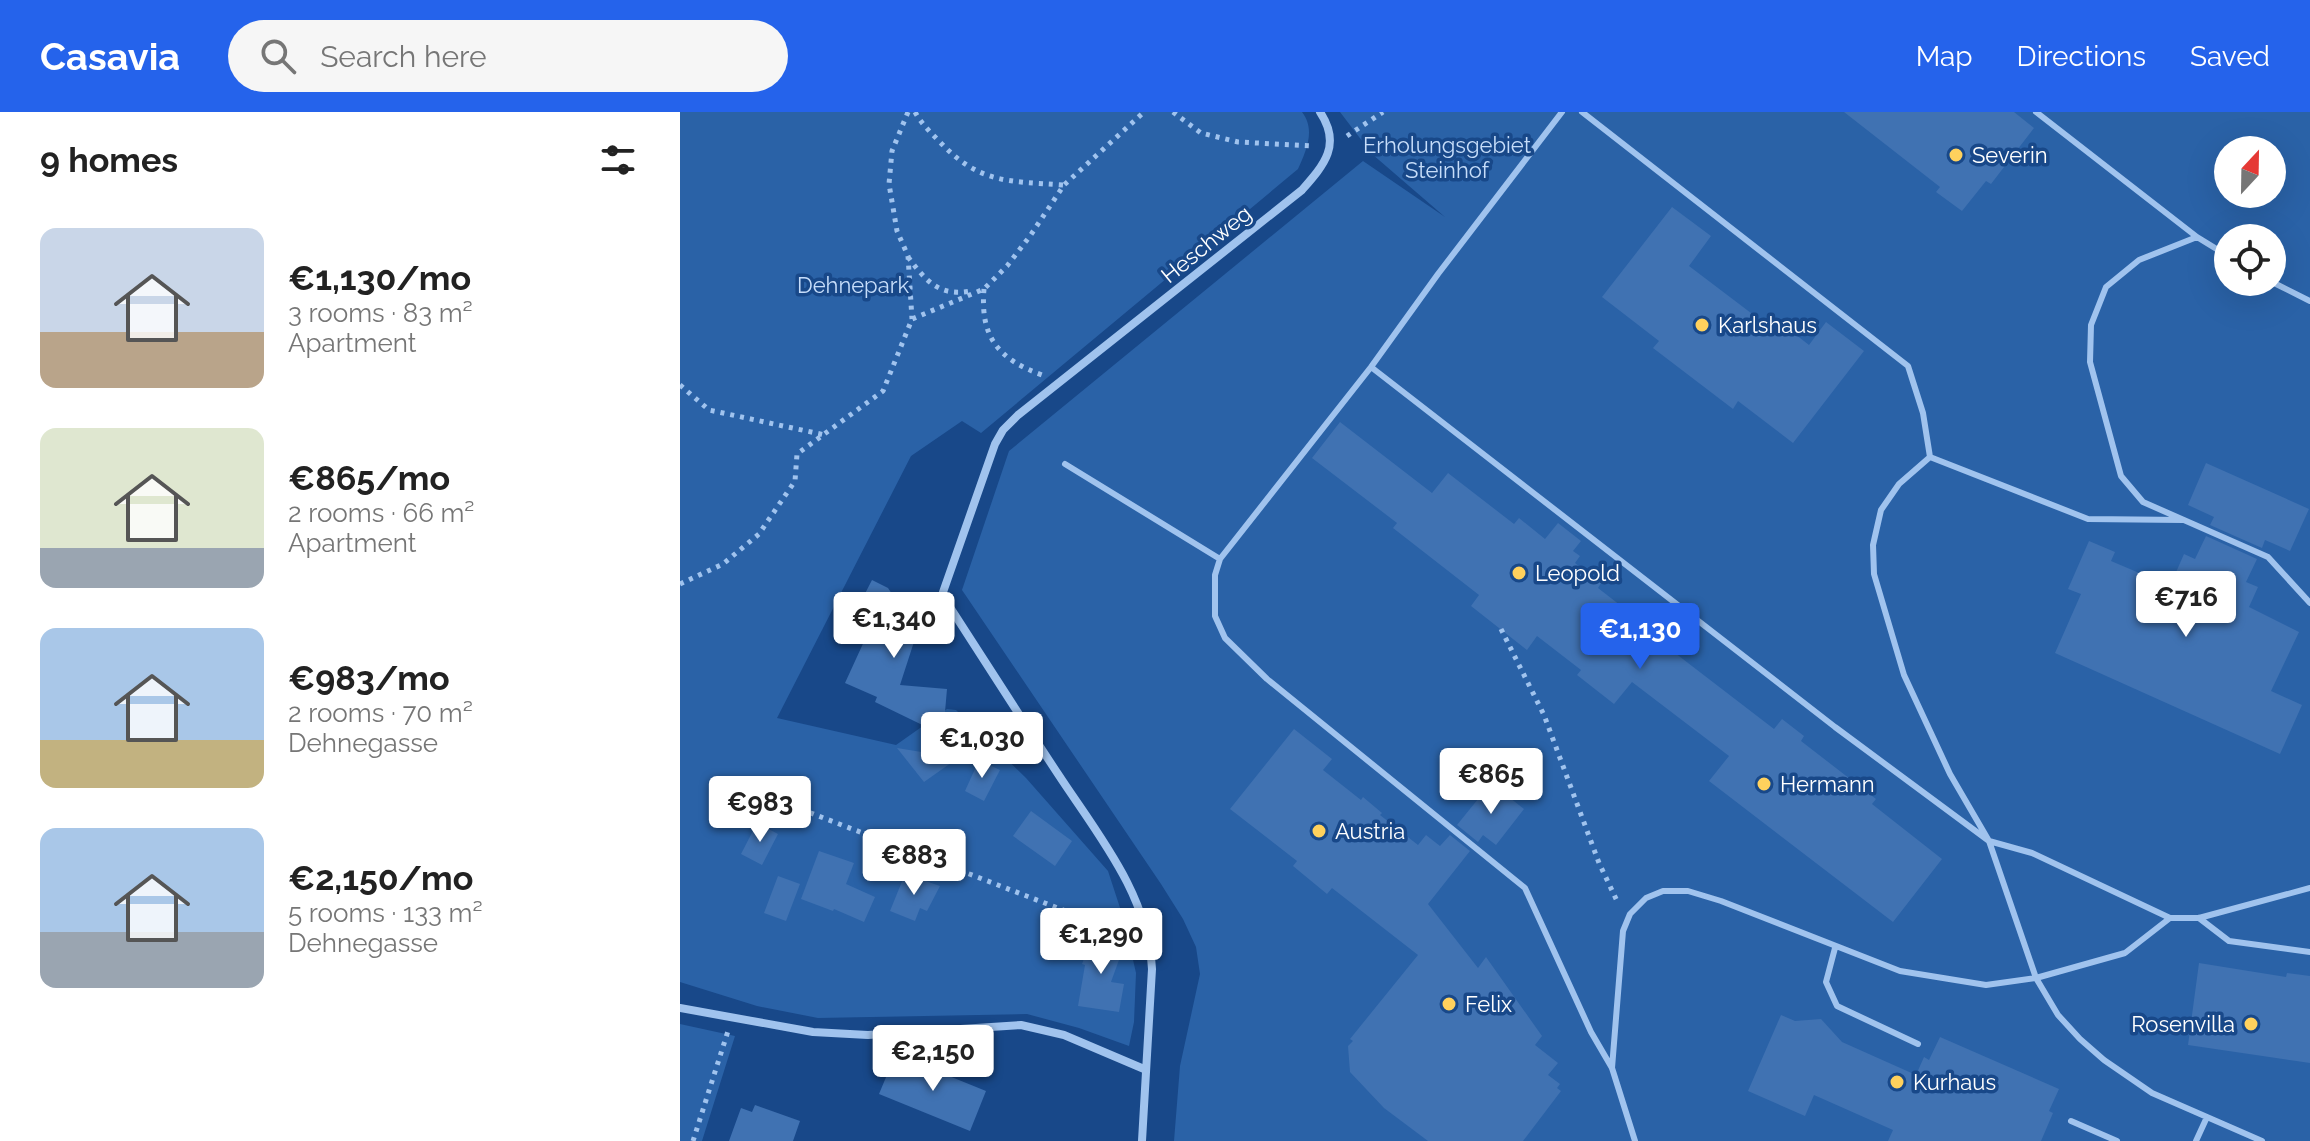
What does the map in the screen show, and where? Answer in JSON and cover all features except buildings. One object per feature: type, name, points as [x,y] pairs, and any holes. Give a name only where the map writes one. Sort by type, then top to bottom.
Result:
[{"type":"street","points":[[1320,112],[1326,122],[1331,147]]},
{"type":"street","name":"Heschweg","points":[[1151,945],[1144,918],[1114,859],[942,595],[995,444],[1003,430],[1302,190],[1321,169],[1331,147]]},
{"type":"street","points":[[1142,1141],[1151,945]]},
{"type":"street","points":[[680,1008],[813,1032],[868,1035],[1021,1025],[1064,1035],[1144,1069]]},
{"type":"lane","points":[[1562,112],[1371,367],[1220,559],[1215,575],[1215,616],[1225,638],[1267,679],[1525,888],[1591,1032],[1612,1068],[1635,1141]]},
{"type":"lane","points":[[1582,112],[1908,366],[1923,413],[1930,457]]},
{"type":"lane","points":[[2036,112],[2214,247]]},
{"type":"lane","points":[[2197,237],[2139,260],[2106,287],[2091,325],[2090,362],[2121,476],[2143,502],[2268,557],[2310,603]]},
{"type":"lane","points":[[2286,289],[2310,301]]},
{"type":"lane","points":[[1371,367],[1797,698],[1989,841],[2032,853],[2170,918],[2199,918],[2310,888]]},
{"type":"lane","points":[[1930,457],[2088,519],[2183,520]]},
{"type":"lane","points":[[1930,457],[1899,484],[1881,510],[1873,545],[1874,574],[1904,675],[1950,774],[1989,841],[2036,978],[2058,1015],[2104,1060],[2152,1093],[2262,1141]]},
{"type":"lane","points":[[1065,464],[1220,559]]},
{"type":"lane","points":[[2298,590],[2310,587]]},
{"type":"lane","points":[[1612,1068],[1623,931],[1630,914],[1646,898],[1663,891],[1688,891],[1721,901],[1900,971],[1986,985],[2036,978],[2125,953],[2170,918]]},
{"type":"lane","points":[[2199,918],[2229,941],[2310,952]]},
{"type":"lane","points":[[1835,948],[1826,982],[1837,1006],[1918,1044]]},
{"type":"lane","points":[[2196,1141],[2207,1117]]},
{"type":"lane","points":[[2071,1121],[2117,1141]]},
{"type":"path","points":[[908,112],[892,151],[889,184],[897,231],[908,256],[935,287],[956,294],[984,289]]},
{"type":"path","points":[[915,112],[949,152],[970,169],[991,178],[1064,185]]},
{"type":"path","points":[[912,319],[984,289],[1015,256],[1064,185],[1144,112]]},
{"type":"path","points":[[1173,112],[1201,133],[1238,142],[1331,147],[1383,112]]},
{"type":"path","points":[[680,584],[723,564],[759,534],[795,481],[797,454],[883,391],[912,319],[908,256]]},
{"type":"path","points":[[984,289],[986,326],[992,342],[1003,356],[1031,371],[1063,382]]},
{"type":"path","points":[[680,385],[709,410],[826,435]]},
{"type":"path","points":[[1501,629],[1532,687],[1599,863],[1626,922]]},
{"type":"path","points":[[782,802],[1151,945]]},
{"type":"path","points":[[693,1141],[727,1036]]},
{"type":"green space","name":"Dehnepark","points":[[680,112],[1302,112],[1306,119],[1308,140],[1298,169],[981,433],[962,421],[911,456],[777,718],[896,745],[947,709],[956,710],[1026,778],[1108,871],[1124,920],[1136,973],[1134,1022],[1129,1046],[1027,1014],[818,1018],[757,1006],[680,982]]},
{"type":"green space","name":"Erholungsgebiet Steinhof","points":[[1340,112],[2310,112],[2310,1141],[1174,1141],[1180,1066],[1200,974],[1196,947],[1161,884],[962,590],[1009,451],[1363,161],[1445,217],[1372,154]]},
{"type":"green space","points":[[680,1024],[735,1036],[702,1141],[680,1141]]},
{"type":"place","name":"Severin","points":[[1956,155]]},
{"type":"place","name":"Karlshaus","points":[[1702,325]]},
{"type":"place","name":"Leopold","points":[[1519,573]]},
{"type":"place","name":"Hermann","points":[[1764,784]]},
{"type":"place","name":"Austria","points":[[1319,831]]},
{"type":"place","name":"Felix","points":[[1449,1004]]},
{"type":"place","name":"Rosenvilla","points":[[2251,1024]]},
{"type":"place","name":"Kurhaus","points":[[1897,1082]]}]
